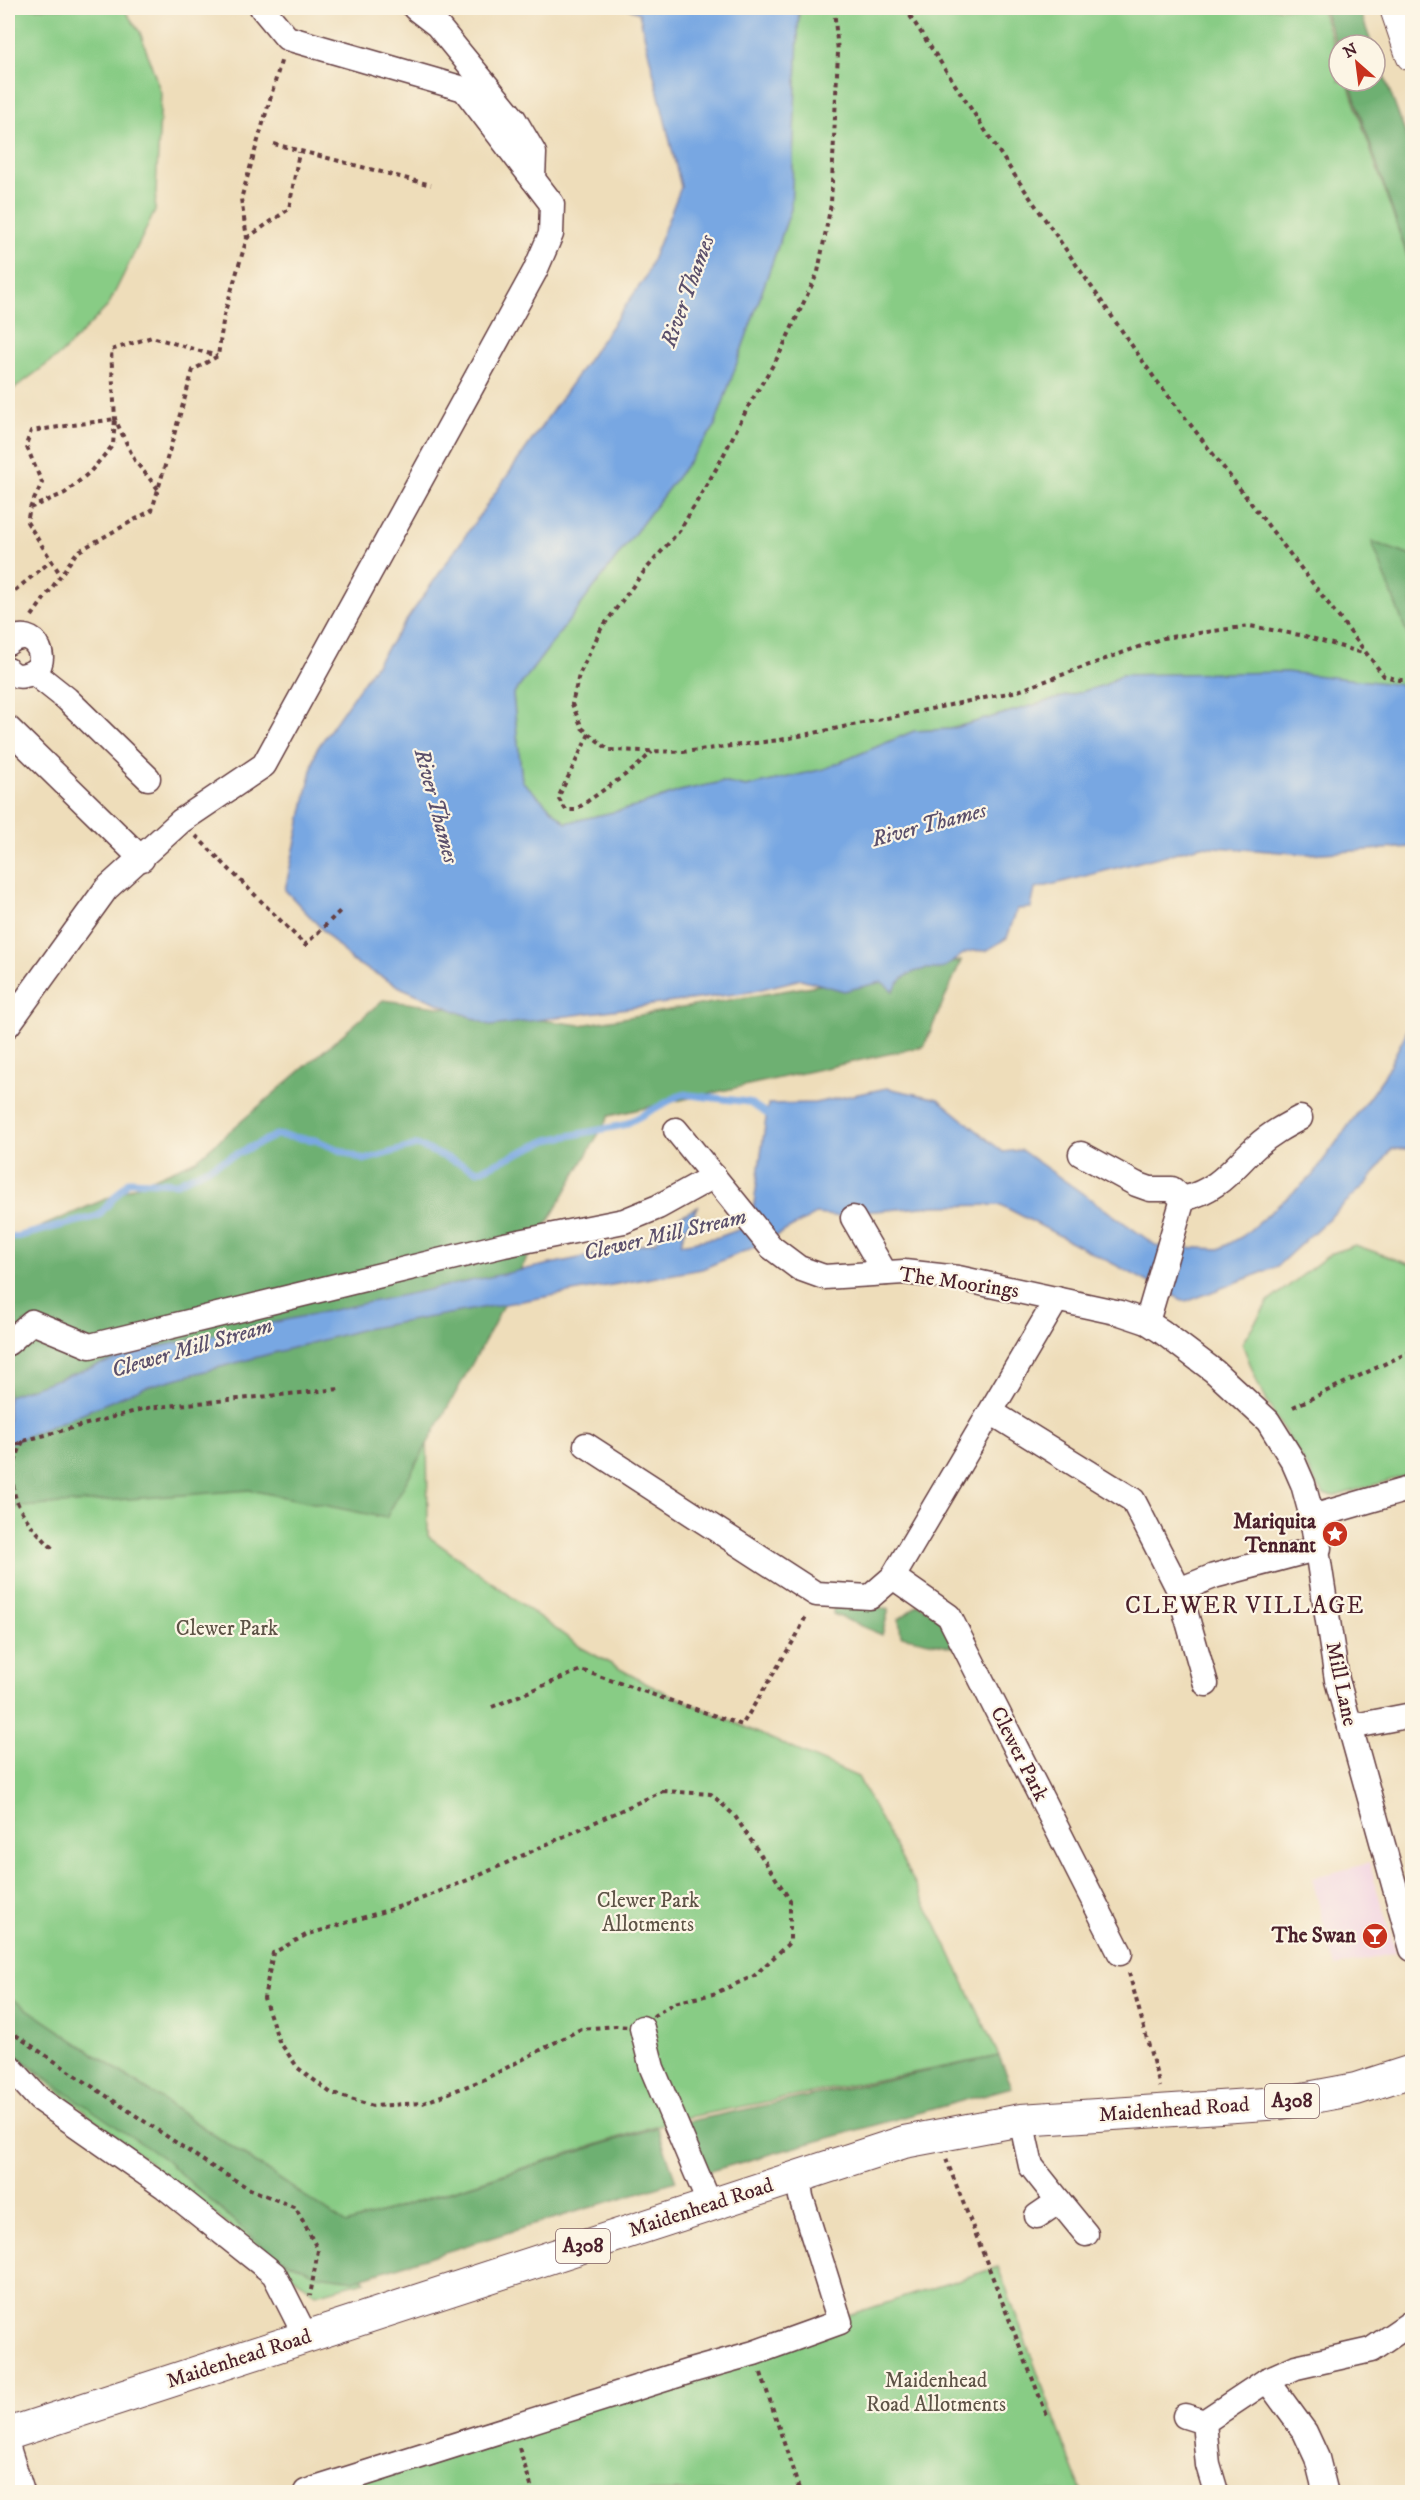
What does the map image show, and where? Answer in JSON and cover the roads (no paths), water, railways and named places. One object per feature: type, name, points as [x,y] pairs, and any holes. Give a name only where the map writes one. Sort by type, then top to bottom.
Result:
[{"type":"main road","points":[[1396,8],[1413,55]]},
{"type":"main road","name":"Maidenhead Road","points":[[8,2434],[904,2142],[1021,2120],[1281,2103],[1356,2088],[1413,2071]]},
{"type":"street","points":[[8,1025],[106,890],[181,822],[264,765],[535,271],[551,234],[552,204],[464,89],[287,38],[261,8]]},
{"type":"street","points":[[415,8],[437,25],[514,120],[534,153],[533,179]]},
{"type":"street","points":[[8,670],[21,676],[33,672],[40,662],[40,649],[29,639],[13,640]]},
{"type":"street","points":[[33,672],[67,699],[148,778]]},
{"type":"street","points":[[8,728],[142,859]]},
{"type":"street","points":[[1081,1154],[1136,1184],[1173,1194],[1201,1194],[1231,1174],[1256,1147],[1300,1118]]},
{"type":"street","points":[[8,1343],[32,1322],[90,1346],[504,1245],[624,1221],[666,1203],[714,1176],[676,1130]]},
{"type":"street","name":"The Moorings","points":[[714,1176],[771,1247],[800,1268],[824,1277],[904,1272],[958,1278],[1057,1299]]},
{"type":"street","points":[[1151,1311],[1172,1241],[1173,1194]]},
{"type":"street","points":[[853,1218],[885,1273]]},
{"type":"street","points":[[586,1445],[816,1594],[870,1597],[893,1577],[1057,1299]]},
{"type":"street","name":"Mill Lane","points":[[1057,1299],[1120,1313],[1151,1311],[1268,1421],[1293,1461],[1303,1484],[1319,1548],[1337,1680],[1407,1906],[1413,1949]]},
{"type":"street","points":[[991,1412],[1133,1500],[1179,1590],[1206,1684]]},
{"type":"street","points":[[1312,1517],[1413,1488]]},
{"type":"street","points":[[1179,1590],[1214,1576],[1319,1548]]},
{"type":"street","name":"Clewer Park","points":[[893,1577],[949,1616],[1120,1953]]},
{"type":"street","points":[[1350,1727],[1413,1715]]},
{"type":"street","points":[[642,2028],[652,2068],[710,2205]]},
{"type":"street","points":[[8,2065],[39,2099],[165,2187],[274,2274],[306,2337]]},
{"type":"street","points":[[1021,2120],[1031,2166],[1086,2234]]},
{"type":"street","points":[[306,2493],[754,2353],[840,2322],[801,2197],[798,2176]]},
{"type":"street","points":[[1037,2216],[1059,2201]]},
{"type":"street","points":[[1216,2493],[1195,2419],[1296,2367],[1371,2350],[1413,2322]]},
{"type":"street","points":[[1267,2380],[1305,2432],[1317,2458],[1325,2490]]},
{"type":"street","points":[[8,2448],[22,2493]]},
{"type":"water","name":"River Thames","points":[[628,8],[799,8],[791,209],[714,428],[513,695],[522,781],[566,823],[635,807],[680,791],[722,782],[746,787],[824,769],[914,731],[950,729],[1105,685],[1121,675],[1286,672],[1412,686],[1412,847],[1308,854],[1201,846],[1035,889],[1031,908],[1017,909],[1007,938],[986,951],[977,950],[966,953],[941,969],[912,973],[904,978],[893,991],[882,982],[844,991],[801,979],[750,992],[491,1026],[402,988],[352,961],[285,890],[316,750],[645,278],[681,187],[639,13]]},
{"type":"water","name":"Clewer Mill Stream","points":[[1412,1009],[1412,1149],[1392,1149],[1368,1182],[1276,1267],[1186,1302],[1001,1205],[935,1206],[863,1212],[853,1218],[816,1214],[759,1245],[702,1269],[364,1329],[145,1387],[8,1444],[8,1396],[143,1350],[655,1242],[678,1217],[698,1207],[685,1228],[681,1244],[719,1237],[751,1225],[768,1104],[815,1103],[887,1088],[938,1099],[1003,1152],[1021,1150],[1157,1246],[1220,1249],[1243,1236],[1312,1176],[1383,1078],[1406,1033]]},
{"type":"waterway","points":[[8,1239],[98,1216],[129,1181],[177,1183],[276,1135],[315,1140],[364,1160],[417,1145],[478,1171],[548,1140],[624,1125],[682,1094],[748,1102],[774,1118]]},
{"type":"place","name":"Mariquita Tennant","points":[[1335,1534]]},
{"type":"place","name":"The Swan","points":[[1375,1936]]},
{"type":"district","name":"CLEWER VILLAGE","points":[[1245,1606]]},
{"type":"park label","name":"Clewer Park Allotments","points":[[648,1913]]},
{"type":"park label","name":"Maidenhead Road Allotments","points":[[936,2393]]}]
